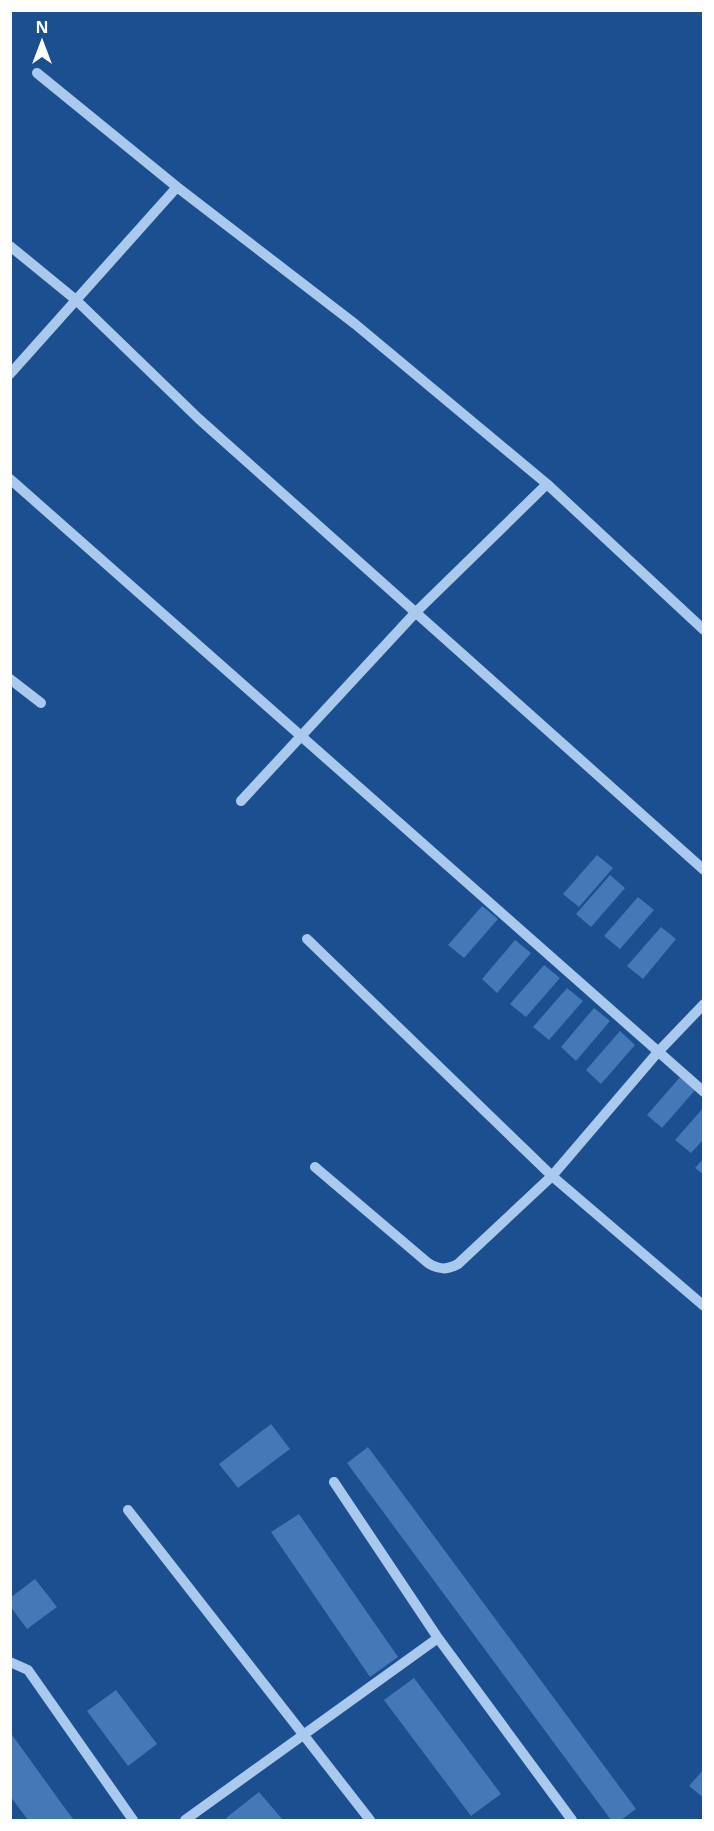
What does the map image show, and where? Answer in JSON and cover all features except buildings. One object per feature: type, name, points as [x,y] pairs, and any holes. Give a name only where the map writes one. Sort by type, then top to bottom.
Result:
[{"type":"street","points":[[37,72],[177,188],[356,324],[547,484],[704,630]]},
{"type":"street","points":[[10,374],[177,188]]},
{"type":"street","points":[[10,246],[76,300],[199,419],[704,870]]},
{"type":"street","points":[[10,479],[704,1092]]},
{"type":"street","points":[[241,801],[416,612],[547,484]]},
{"type":"street","points":[[10,679],[41,703]]},
{"type":"street","points":[[307,939],[552,1176],[704,1306]]},
{"type":"street","points":[[315,1167],[428,1263],[441,1269],[458,1264],[552,1176],[658,1052],[704,1004]]},
{"type":"street","points":[[334,1482],[438,1638],[572,1821]]},
{"type":"street","points":[[128,1509],[370,1821]]},
{"type":"street","points":[[185,1821],[438,1638]]},
{"type":"street","points":[[10,1662],[28,1670],[133,1821]]}]
